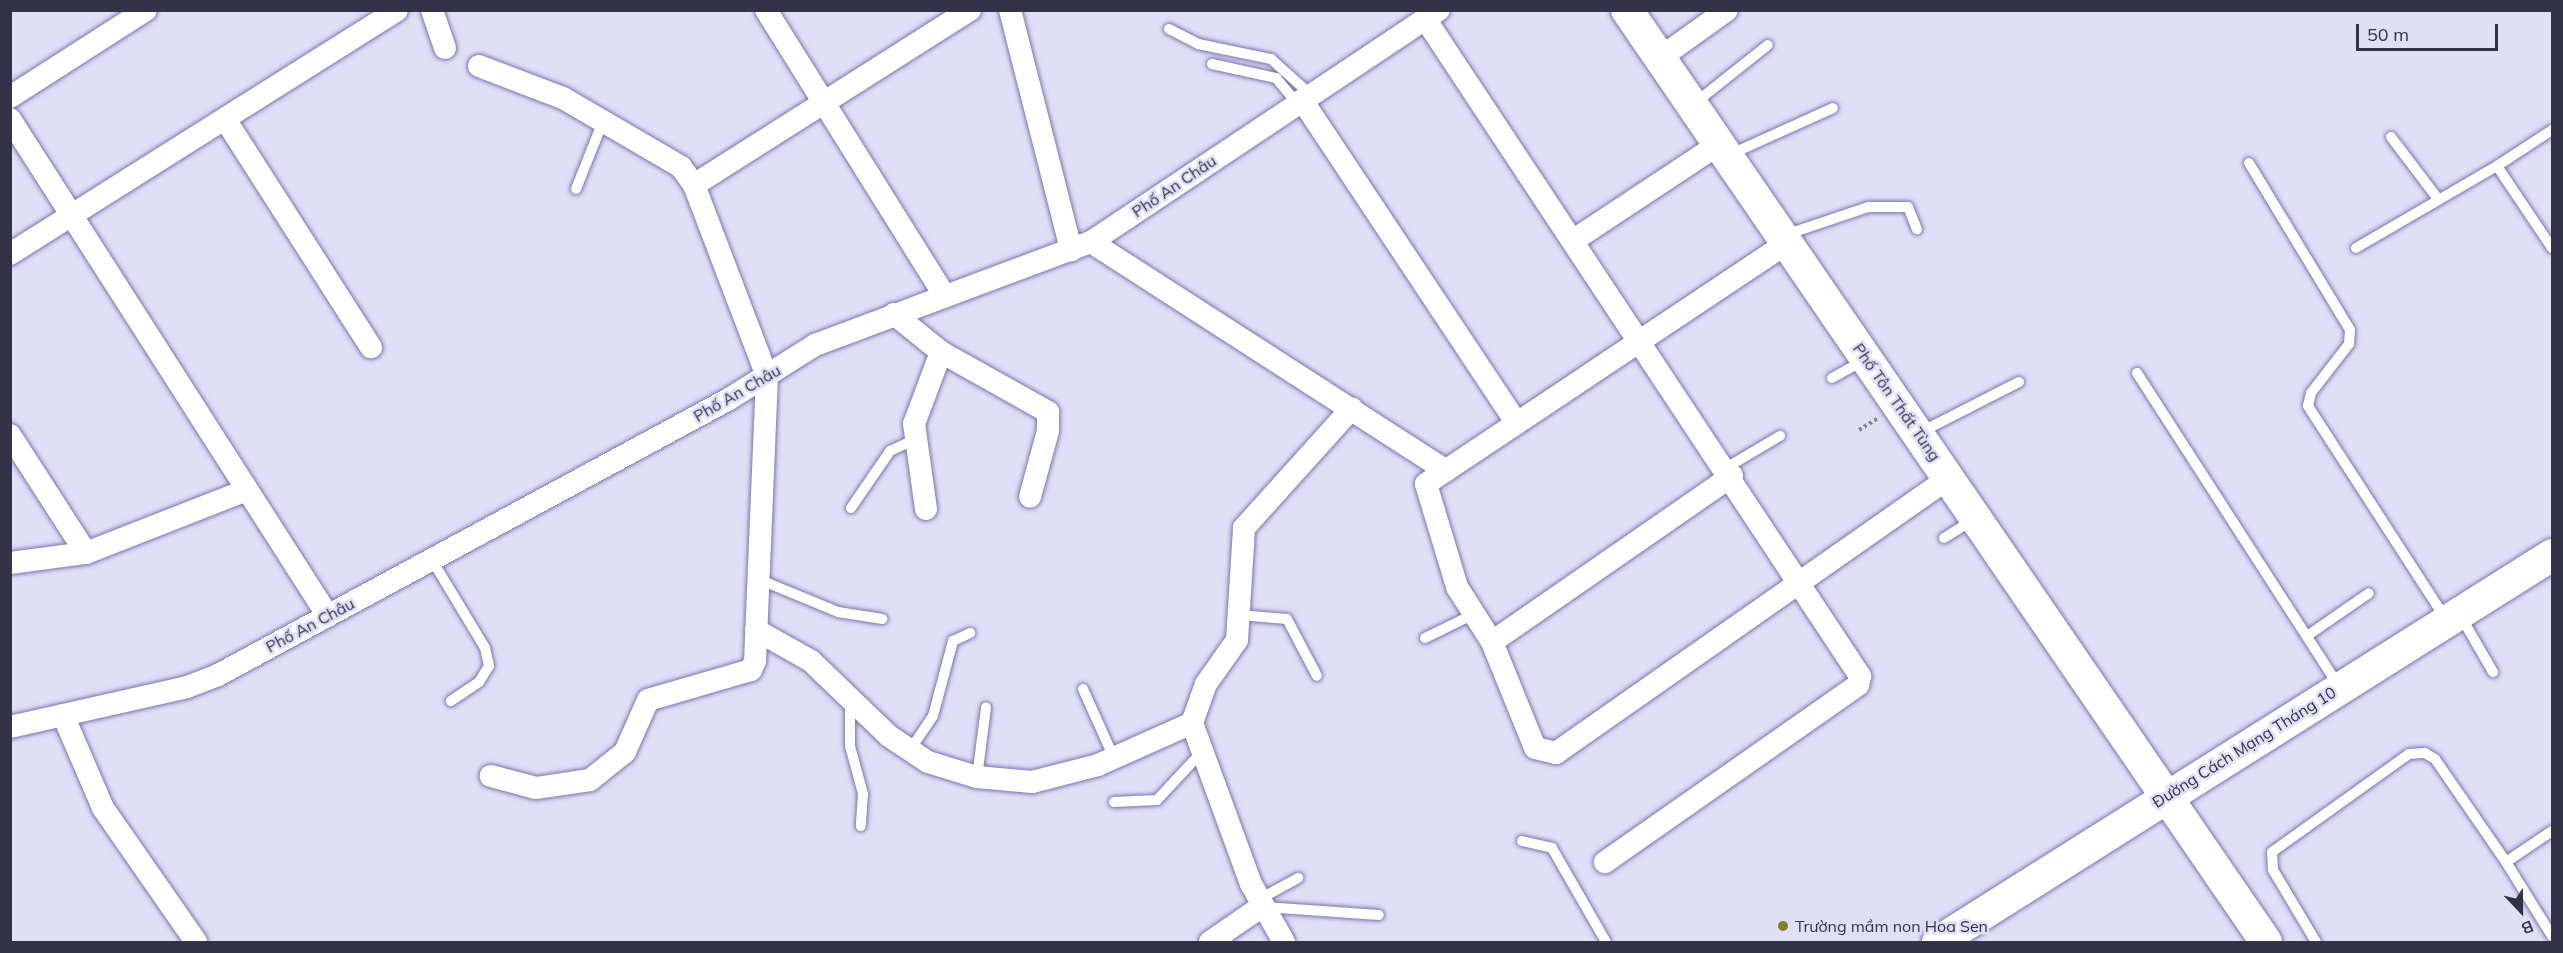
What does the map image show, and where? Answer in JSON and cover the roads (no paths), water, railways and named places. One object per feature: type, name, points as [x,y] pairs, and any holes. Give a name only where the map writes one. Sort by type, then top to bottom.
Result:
[{"type":"street","points":[[10,97],[146,10]]},
{"type":"street","points":[[10,254],[397,10]]},
{"type":"street","points":[[432,10],[446,48]]},
{"type":"street","points":[[766,10],[944,295]]},
{"type":"street","points":[[694,185],[970,10]]},
{"type":"street","points":[[1010,10],[1081,246],[1352,408],[1446,471]]},
{"type":"street","name":"Phố Tôn Thất Tùng","points":[[1627,10],[2167,793],[2266,942]]},
{"type":"street","points":[[1660,58],[1727,10]]},
{"type":"street","points":[[1429,14],[1574,240],[1858,666],[1858,684],[1605,862]]},
{"type":"street","name":"Phố An Châu","points":[[10,727],[188,687],[432,560],[767,376],[815,345],[944,295],[1081,246],[1429,14]]},
{"type":"street","points":[[479,66],[562,98],[667,157],[694,185],[767,376],[756,630],[751,670],[648,700],[625,752],[590,780],[536,788],[491,776]]},
{"type":"street","points":[[1303,99],[1517,423]]},
{"type":"street","points":[[10,119],[328,615]]},
{"type":"street","points":[[225,119],[371,347]]},
{"type":"street","points":[[1574,240],[1723,150]]},
{"type":"street","points":[[1785,240],[1426,484],[1448,563],[1472,615],[1491,642],[1534,748],[1550,755],[1949,478]]},
{"type":"street","points":[[894,314],[941,352],[1048,412],[1048,431],[1030,497]]},
{"type":"street","points":[[926,509],[914,424],[941,352]]},
{"type":"street","points":[[1284,942],[1260,903],[1199,755],[1192,723],[1201,693],[1237,640],[1244,528],[1352,408]]},
{"type":"street","points":[[10,435],[86,553]]},
{"type":"street","points":[[1491,642],[1729,472]]},
{"type":"street","points":[[10,563],[86,553],[248,490]]},
{"type":"street","name":"Đường Cách Mạng Tháng 10","points":[[1938,942],[2167,793],[2553,555]]},
{"type":"street","points":[[756,630],[812,661],[910,750],[928,762],[977,777],[1032,782],[1114,758],[1192,723]]},
{"type":"street","points":[[63,715],[103,807],[196,942]]},
{"type":"street","points":[[1210,942],[1260,903]]},
{"type":"lane","points":[[1169,29],[1198,44],[1271,59],[1303,99]]},
{"type":"lane","points":[[1692,105],[1768,45]]},
{"type":"lane","points":[[1212,64],[1276,78],[1303,99]]},
{"type":"lane","points":[[1723,150],[1833,108]]},
{"type":"lane","points":[[576,189],[603,121]]},
{"type":"lane","points":[[2356,248],[2497,166],[2552,130]]},
{"type":"lane","points":[[2391,137],[2438,199]]},
{"type":"lane","points":[[2249,163],[2350,330],[2349,344],[2311,393],[2308,406],[2493,672]]},
{"type":"lane","points":[[2497,166],[2553,248]]},
{"type":"lane","points":[[1785,240],[1868,207],[1908,207],[1917,229]]},
{"type":"lane","points":[[1832,378],[1867,359]]},
{"type":"lane","points":[[2137,373],[2339,687]]},
{"type":"lane","points":[[1919,433],[2019,381]]},
{"type":"lane","points":[[1729,472],[1780,436]]},
{"type":"lane","points":[[851,507],[890,452],[916,439]]},
{"type":"lane","points":[[1944,538],[1977,517]]},
{"type":"lane","points":[[432,560],[485,648],[489,666],[479,682],[451,701]]},
{"type":"lane","points":[[758,579],[838,612],[882,619]]},
{"type":"lane","points":[[2307,636],[2369,593]]},
{"type":"lane","points":[[1239,615],[1287,619],[1317,676]]},
{"type":"lane","points":[[1425,638],[1472,615]]},
{"type":"lane","points":[[910,750],[933,716],[953,640],[970,633]]},
{"type":"lane","points":[[1083,689],[1114,758]]},
{"type":"lane","points":[[850,694],[850,746],[863,794],[861,826]]},
{"type":"lane","points":[[977,777],[986,708]]},
{"type":"lane","points":[[2316,942],[2273,870],[2272,852],[2409,754],[2425,753],[2434,759],[2506,862],[2553,936]]},
{"type":"lane","points":[[1114,802],[1157,800],[1199,755]]},
{"type":"lane","points":[[2506,862],[2553,831]]},
{"type":"lane","points":[[1522,841],[1552,848],[1606,942]]},
{"type":"lane","points":[[1260,903],[1298,878]]},
{"type":"lane","points":[[1260,903],[1379,915]]},
{"type":"place","name":"Trường mầm non Hoa Sen","points":[[1783,926]]}]
